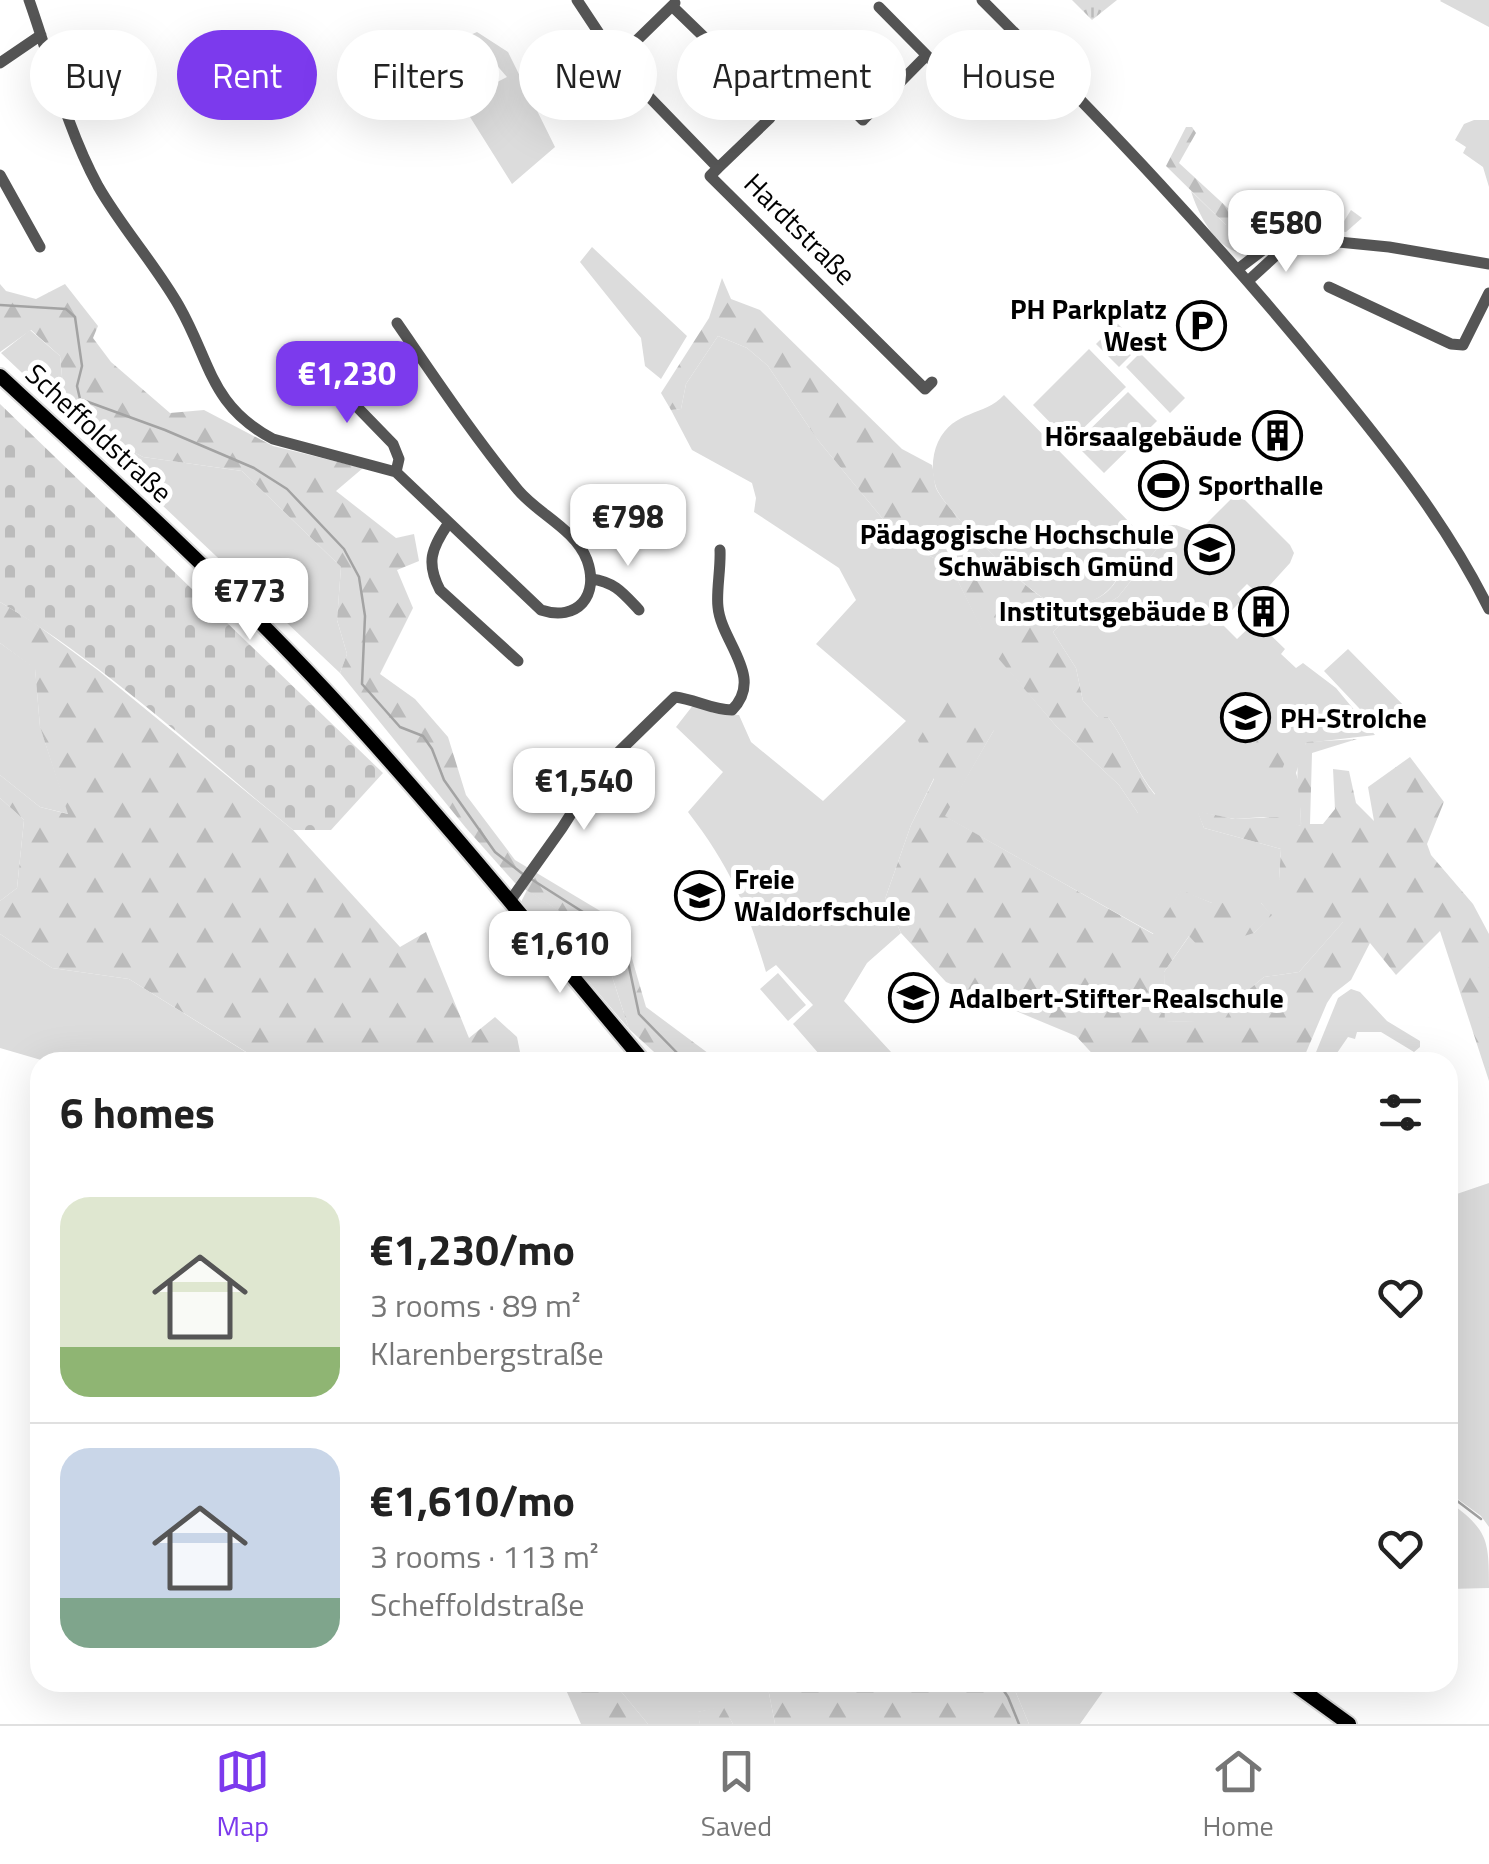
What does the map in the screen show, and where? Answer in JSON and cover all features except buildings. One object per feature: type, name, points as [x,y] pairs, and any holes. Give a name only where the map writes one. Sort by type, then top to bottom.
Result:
[{"type":"main road","name":"Scheffoldstraße","points":[[0,376],[180,541],[279,642],[514,896],[636,1052]]},
{"type":"main road","points":[[1305,1692],[1349,1724]]},
{"type":"street","points":[[29,0],[38,30]]},
{"type":"street","name":"Hardtstraße","points":[[577,0],[624,71],[718,168],[710,176],[925,389],[932,382]]},
{"type":"street","points":[[982,0],[1134,154],[1248,281],[1419,494],[1455,547],[1489,609]]},
{"type":"street","points":[[647,30],[674,4],[700,30]]},
{"type":"street","points":[[878,7],[926,56],[906,76]]},
{"type":"street","points":[[0,62],[30,42]]},
{"type":"street","points":[[69,120],[98,185],[176,302],[226,403],[255,430],[273,439],[396,472],[540,610],[567,614],[578,608],[586,598],[591,579],[586,558],[519,491],[397,322]]},
{"type":"street","points":[[718,168],[768,120]]},
{"type":"street","points":[[0,175],[40,247]]},
{"type":"street","points":[[1238,269],[1276,240],[1303,237],[1489,264]]},
{"type":"street","points":[[1248,281],[1284,248],[1303,237]]},
{"type":"street","points":[[1329,287],[1451,344],[1463,345],[1489,293]]},
{"type":"street","points":[[324,372],[393,444],[398,459],[396,472]]},
{"type":"street","points":[[448,524],[433,546],[429,562],[440,590],[518,661]]},
{"type":"street","points":[[514,896],[597,773],[674,698],[689,698],[714,710],[732,710],[742,700],[741,662],[718,606],[720,550]]},
{"type":"street","points":[[591,579],[609,581],[639,610]]},
{"type":"green space","points":[[1072,0],[1117,0],[1092,20]]},
{"type":"green space","points":[[1489,0],[1489,27],[1440,1]]},
{"type":"green space","points":[[499,46],[508,52],[519,74],[519,120],[542,120],[555,147],[512,184],[472,120],[499,120],[499,81],[507,77],[499,68]]},
{"type":"green space","points":[[1489,120],[1489,187],[1483,167],[1463,153],[1466,147],[1455,140],[1464,124]]},
{"type":"green space","points":[[1186,127],[1192,127],[1196,133],[1179,163],[1230,210],[1259,220],[1278,214],[1300,214],[1341,226],[1351,210],[1362,218],[1346,232],[1287,226],[1257,236],[1226,225],[1166,166]]},
{"type":"green space","points":[[1191,191],[1226,225],[1296,228],[1272,232],[1240,253],[1231,250],[1215,237]]},
{"type":"green space","points":[[592,247],[687,336],[661,379],[645,366],[641,338],[580,262]]},
{"type":"green space","points":[[722,278],[731,299],[760,310],[902,449],[932,465],[936,488],[954,513],[1004,565],[1045,599],[1074,604],[1106,593],[1143,534],[1156,527],[1176,525],[1118,597],[1096,611],[1069,616],[1053,632],[1076,668],[1083,701],[1098,717],[1108,717],[1155,795],[1143,814],[1138,813],[1119,785],[1056,726],[992,651],[951,567],[901,541],[817,439],[768,366],[747,348],[718,336],[686,384],[681,409],[671,410],[661,393],[709,318]]},
{"type":"green space","points":[[0,284],[6,291],[36,299],[65,284],[98,326],[93,338],[111,362],[170,413],[204,410],[273,446],[363,468],[336,491],[396,538],[414,534],[419,561],[397,570],[413,608],[380,674],[415,699],[448,737],[466,795],[515,860],[622,924],[646,1007],[707,1052],[654,1052],[629,1029],[599,936],[515,883],[340,673],[347,654],[337,620],[341,567],[242,471],[143,457],[65,406],[60,356],[31,330],[0,352]]},
{"type":"green space","points":[[1117,323],[1140,346],[1119,367],[1096,344]]},
{"type":"green space","points":[[30,330],[60,356],[65,407],[143,457],[242,471],[341,567],[337,620],[347,654],[340,673],[1,353]]},
{"type":"green space","points":[[718,336],[747,348],[768,366],[817,439],[901,541],[951,567],[993,651],[1056,726],[1119,785],[1138,813],[1155,794],[1108,717],[1098,717],[1083,701],[1076,668],[1053,632],[1069,616],[1096,611],[1118,597],[1176,525],[1192,531],[1201,529],[1232,498],[1244,499],[1294,553],[1290,563],[1260,596],[1247,584],[1237,594],[1242,600],[1220,622],[1237,639],[1256,621],[1285,649],[1281,654],[1296,668],[1303,663],[1336,688],[1375,735],[1306,743],[1296,773],[1301,826],[1264,817],[1235,819],[1198,812],[1204,828],[1281,849],[1279,879],[1344,921],[1299,972],[1264,977],[1236,1000],[1224,1021],[1165,1022],[1164,972],[1190,935],[1254,933],[1271,915],[1261,903],[1212,903],[1181,891],[1154,934],[944,816],[994,730],[934,778],[911,825],[885,899],[901,933],[867,963],[844,1001],[891,1052],[817,1052],[793,1024],[813,1005],[776,965],[766,972],[736,888],[688,812],[723,772],[676,727],[694,704],[713,713],[739,715],[751,742],[823,801],[906,721],[816,644],[856,600],[839,568],[754,512],[752,483],[692,450],[671,410],[681,409],[686,384]]},
{"type":"green space","points":[[1089,349],[1126,387],[1069,442],[1033,405]]},
{"type":"green space","points":[[1140,353],[1185,398],[1170,413],[1126,367]]},
{"type":"green space","points":[[1128,392],[1157,421],[1104,473],[1075,444]]},
{"type":"green space","points":[[1004,395],[1142,535],[1117,579],[1094,600],[1066,604],[1038,595],[969,530],[936,487],[933,458],[945,431]]},
{"type":"green space","points":[[0,404],[383,773],[331,830],[293,830],[114,681],[0,602]]},
{"type":"green space","points":[[0,602],[99,671],[293,830],[400,947],[426,932],[469,1038],[495,1017],[517,1037],[520,1052],[246,1052],[129,979],[52,968],[0,934],[0,901],[17,888],[24,820],[0,798],[0,775],[40,807],[68,814],[40,727],[35,669],[0,643]]},
{"type":"green space","points":[[0,643],[35,668],[40,727],[69,814],[40,807],[0,775]]},
{"type":"green space","points":[[1348,649],[1414,716],[1397,724],[1375,725],[1324,671]]},
{"type":"green space","points":[[943,699],[994,730],[945,816],[1153,934],[1181,890],[1212,903],[1261,903],[1272,915],[1254,933],[1201,949],[1189,936],[1164,972],[1165,1022],[1224,1020],[1236,1000],[1264,977],[1299,972],[1343,922],[1294,927],[1279,879],[1281,849],[1204,828],[1197,811],[1234,819],[1277,817],[1301,826],[1297,772],[1307,742],[1357,739],[1312,753],[1310,824],[1323,824],[1335,809],[1333,769],[1349,771],[1356,803],[1374,821],[1368,787],[1410,757],[1444,802],[1427,844],[1431,855],[1473,904],[1489,934],[1489,1081],[1440,931],[1396,975],[1370,943],[1351,980],[1327,1003],[1306,1052],[1091,1052],[1076,1036],[946,982],[901,933],[885,899],[911,825],[934,779],[918,740]]},
{"type":"green space","points":[[1286,716],[1299,725],[1280,775],[1266,776],[1249,750],[1275,721]]},
{"type":"green space","points":[[0,798],[24,820],[17,888],[0,901]]},
{"type":"green space","points":[[527,890],[599,936],[629,1029],[521,902]]},
{"type":"green space","points":[[0,934],[52,968],[129,979],[246,1052],[30,1052],[30,1057],[0,1048]]},
{"type":"green space","points":[[778,973],[806,1005],[788,1021],[760,989]]},
{"type":"green space","points":[[1351,989],[1360,992],[1387,1021],[1420,1041],[1420,1047],[1414,1052],[1381,1032],[1357,1032],[1355,1039],[1348,1037],[1338,1052],[1316,1052],[1338,998]]},
{"type":"green space","points":[[1489,1183],[1489,1527],[1458,1499],[1458,1194]]},
{"type":"green space","points":[[1458,1509],[1484,1537],[1489,1588],[1458,1589]]},
{"type":"green space","points":[[567,1692],[621,1692],[648,1724],[581,1724]]},
{"type":"green space","points":[[621,1692],[769,1692],[775,1724],[733,1724],[723,1707],[698,1712],[700,1724],[648,1724]]},
{"type":"green space","points":[[769,1692],[1016,1692],[1029,1724],[775,1724]]},
{"type":"green space","points":[[1016,1692],[1103,1692],[1080,1724],[1029,1724]]},
{"type":"green space","points":[[723,1706],[733,1724],[700,1724],[697,1712]]},
{"type":"waterway","points":[[0,305],[66,309],[75,317],[82,366],[77,386],[80,399],[254,468],[287,489],[344,549],[359,577],[365,616],[362,684],[400,727],[423,736],[444,780],[495,852],[524,875]]},
{"type":"waterway","points":[[531,879],[616,933],[627,957],[639,1014],[676,1052]]},
{"type":"waterway","points":[[1458,1502],[1481,1519]]},
{"type":"waterway","points":[[1005,1692],[1019,1724]]},
{"type":"place","name":"PH Parkplatz West","points":[[1202,325]]},
{"type":"place","name":"Hörsaalgebäude","points":[[1277,436]]},
{"type":"place","name":"Sporthalle","points":[[1163,485]]},
{"type":"place","name":"Pädagogische Hochschule Schwäbisch Gmünd","points":[[1209,550]]},
{"type":"place","name":"Institutsgebäude B","points":[[1264,611]]},
{"type":"place","name":"PH-Strolche","points":[[1245,718]]},
{"type":"place","name":"Freie Waldorfschule","points":[[699,895]]},
{"type":"place","name":"Adalbert-Stifter-Realschule","points":[[914,998]]}]
